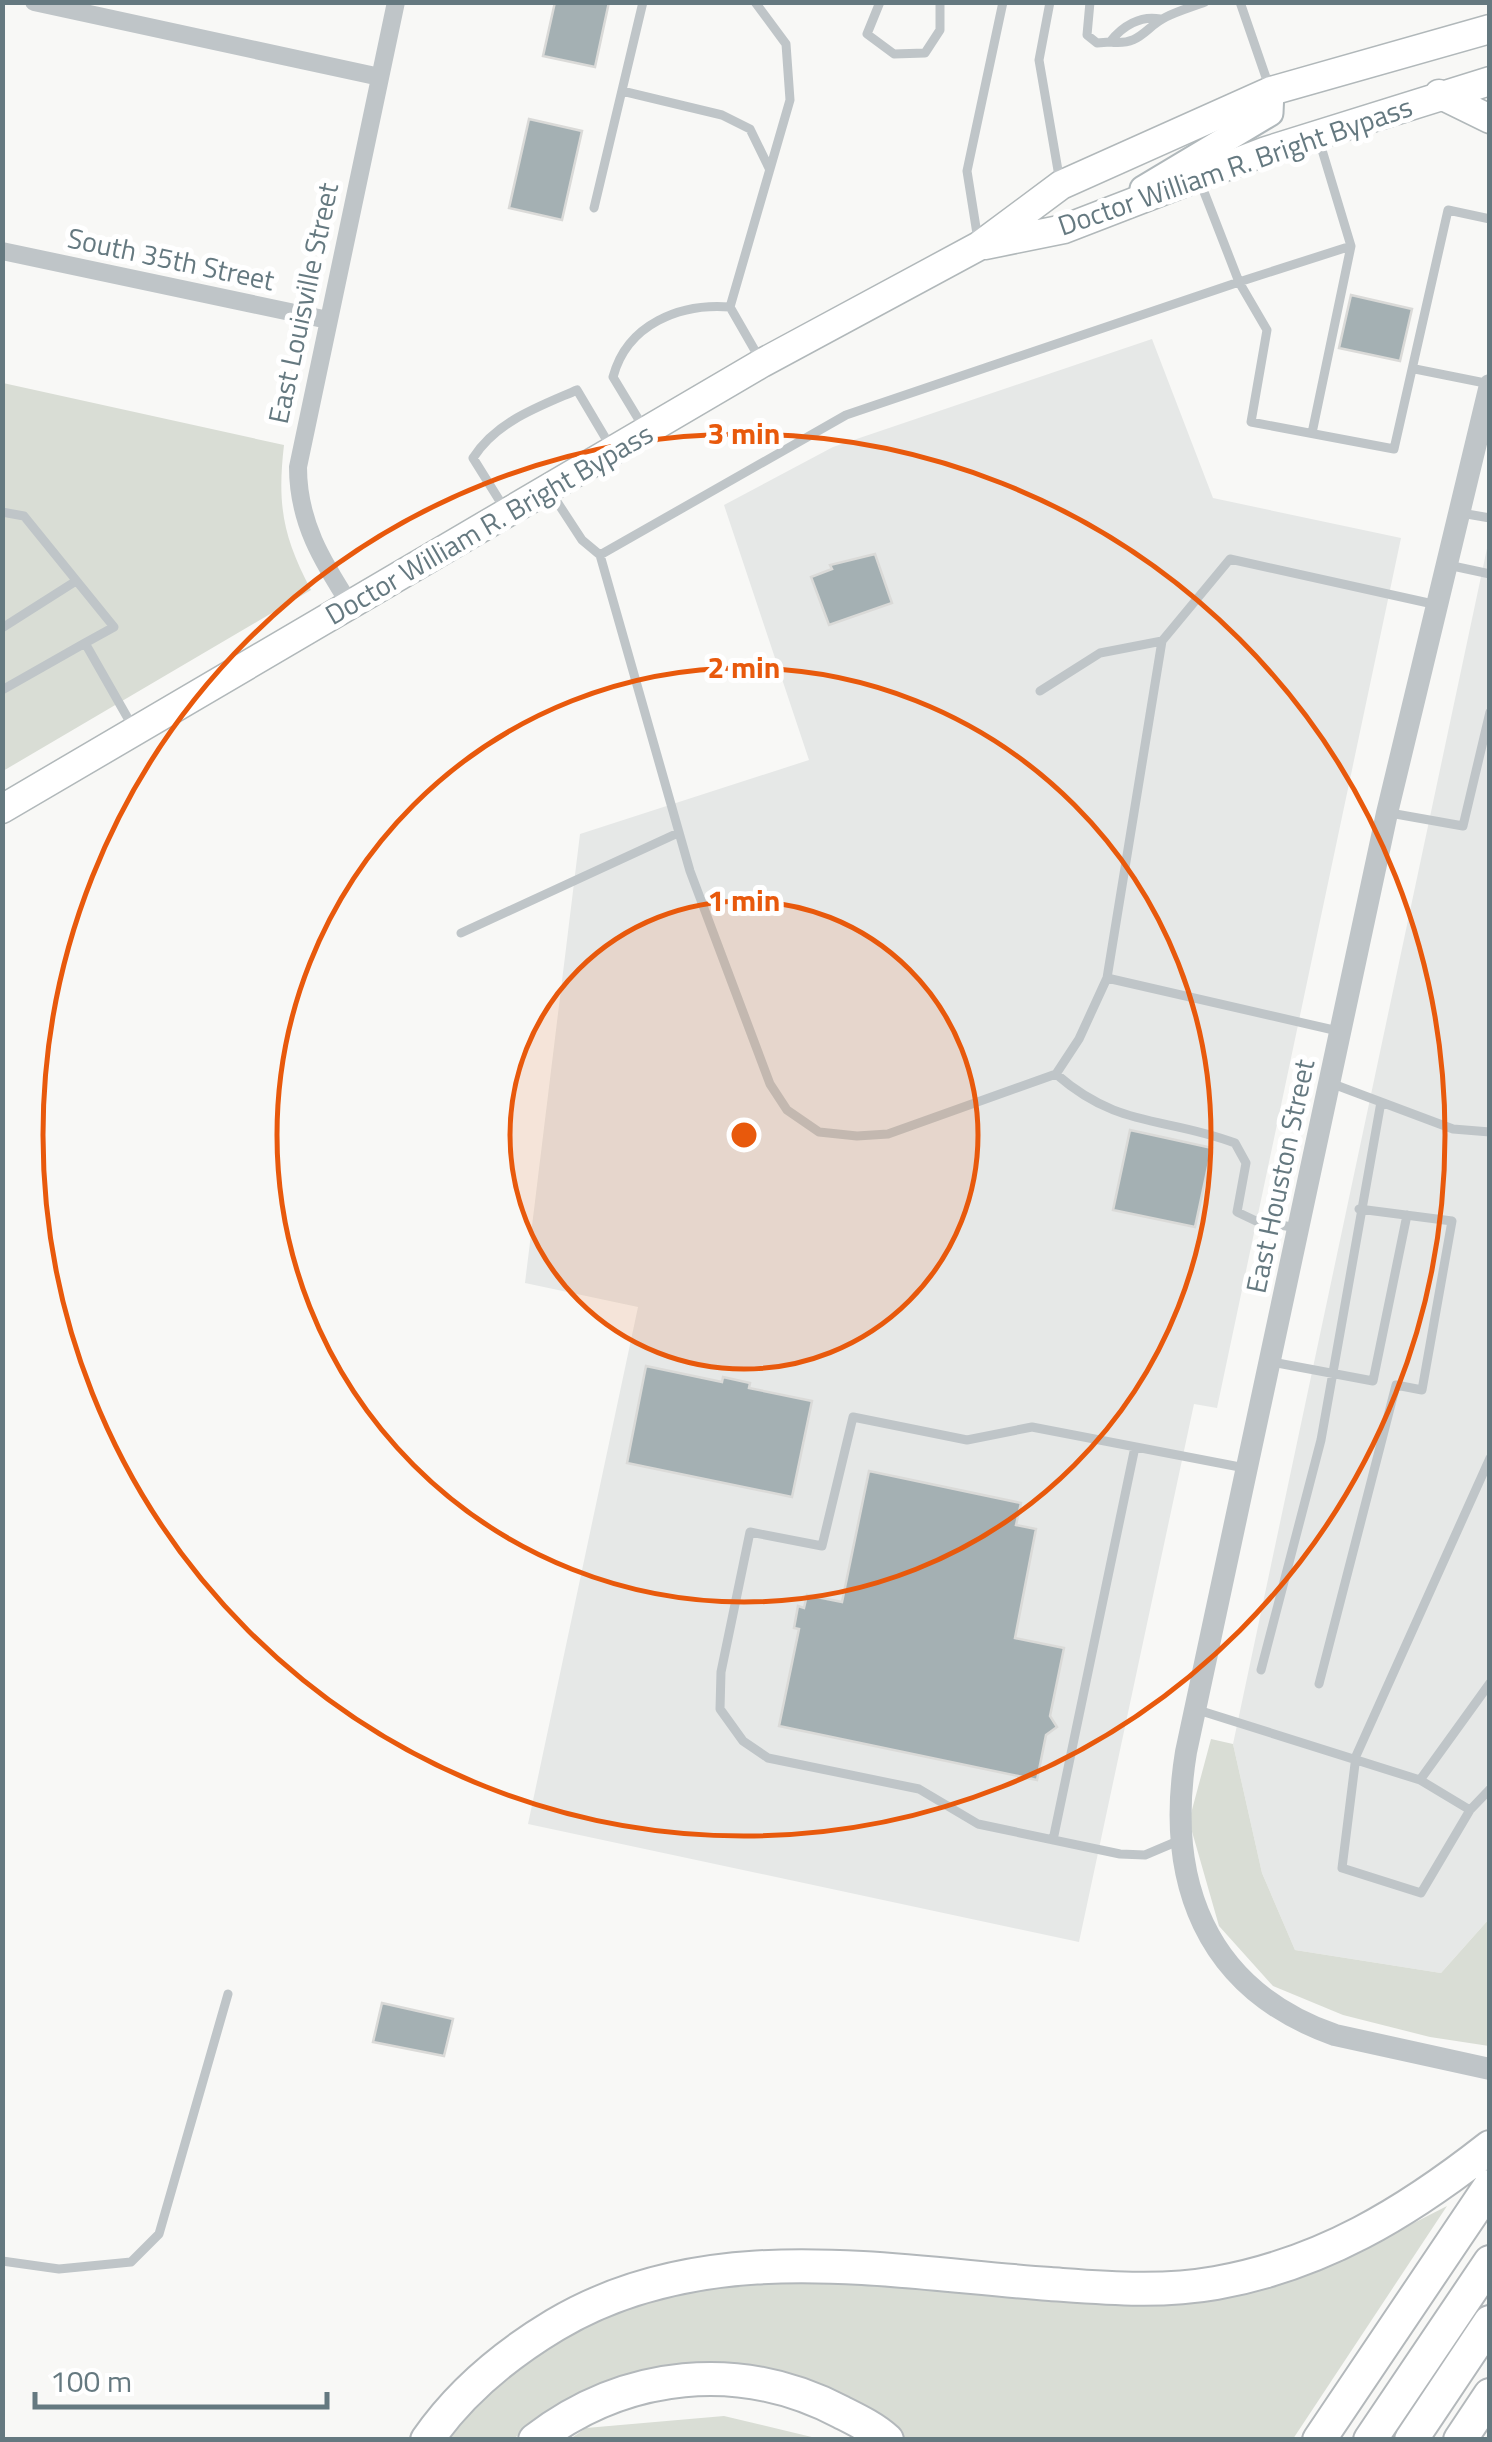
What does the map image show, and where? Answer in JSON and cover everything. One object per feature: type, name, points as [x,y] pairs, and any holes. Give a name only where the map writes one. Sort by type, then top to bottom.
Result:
[{"type":"highway","points":[[427,2440],[471,2388],[522,2344],[571,2316],[654,2281],[758,2265],[1135,2290],[1214,2283],[1294,2265],[1375,2229],[1490,2147]]},
{"type":"highway","points":[[1319,2440],[1490,2186]]},
{"type":"highway","points":[[1370,2440],[1490,2262]]},
{"type":"highway","points":[[1411,2440],[1490,2322]]},
{"type":"highway","points":[[535,2440],[563,2418],[614,2394],[664,2382],[721,2377],[771,2383],[823,2402],[888,2440]]},
{"type":"highway","points":[[1460,2440],[1490,2395]]},
{"type":"main road","name":"Doctor William R. Bright Bypass","points":[[2,808],[762,364],[979,246],[1061,185],[1271,92],[1490,29]]},
{"type":"main road","name":"Doctor William R. Bright Bypass","points":[[979,246],[1064,229],[1318,133],[1490,82]]},
{"type":"main road","points":[[1108,210],[1270,113],[1271,92]]},
{"type":"main road","points":[[1440,94],[1490,119]]},
{"type":"street","points":[[34,2],[380,76]]},
{"type":"street","name":"East Louisville Street","points":[[351,606],[309,535],[298,489],[302,437],[396,2]]},
{"type":"street","name":"South 35th Street","points":[[2,251],[328,320]]},
{"type":"street","name":"East Houston Street","points":[[1490,384],[1387,813],[1196,1710],[1182,1781],[1180,1841],[1197,1914],[1234,1972],[1311,2027],[1490,2069]]},
{"type":"lane","points":[[594,208],[644,2]]},
{"type":"lane","points":[[755,2],[786,44],[790,100],[730,306],[762,364]]},
{"type":"lane","points":[[880,2],[866,34],[894,54],[925,53],[940,30],[940,2]]},
{"type":"lane","points":[[979,246],[967,171],[1002,2]]},
{"type":"lane","points":[[1050,2],[1039,60],[1061,185]]},
{"type":"lane","points":[[1090,2],[1086,35],[1097,44],[1110,42],[1119,30],[1148,16],[1160,19],[1204,2]]},
{"type":"lane","points":[[1240,2],[1271,92]]},
{"type":"lane","points":[[622,91],[722,114],[750,129],[770,168]]},
{"type":"lane","points":[[1312,434],[1351,246],[1318,133]]},
{"type":"lane","points":[[1198,176],[1239,282],[1267,330],[1251,422],[1394,449],[1448,210],[1490,219]]},
{"type":"lane","points":[[600,555],[846,416],[1351,246]]},
{"type":"lane","points":[[646,432],[614,377],[619,355],[652,323],[688,306],[730,306]]},
{"type":"lane","points":[[1415,369],[1490,384]]},
{"type":"lane","points":[[508,514],[473,458],[486,437],[522,414],[577,390],[613,452]]},
{"type":"lane","points":[[549,489],[582,540],[600,555],[678,833],[770,1084],[787,1110],[819,1132],[888,1134],[1056,1074],[1079,1039],[1107,978],[1162,640],[1230,560],[1436,605]]},
{"type":"lane","points":[[2,512],[24,516],[114,627],[2,690]]},
{"type":"lane","points":[[1459,513],[1490,518]]},
{"type":"lane","points":[[1446,565],[1490,574]]},
{"type":"lane","points":[[2,628],[76,581]]},
{"type":"lane","points":[[1040,691],[1100,653],[1162,640]]},
{"type":"lane","points":[[85,644],[136,731]]},
{"type":"lane","points":[[1387,813],[1463,826],[1484,764],[1490,712]]},
{"type":"lane","points":[[461,933],[678,833]]},
{"type":"lane","points":[[1107,978],[1341,1032]]},
{"type":"lane","points":[[1056,1074],[1087,1101],[1122,1116],[1235,1144],[1246,1163],[1237,1212],[1256,1221],[1300,1228]]},
{"type":"lane","points":[[1330,1083],[1453,1129],[1490,1132]]},
{"type":"lane","points":[[1261,1670],[1320,1440],[1359,1209],[1382,1102]]},
{"type":"lane","points":[[1271,1362],[1422,1390],[1452,1221],[1359,1209]]},
{"type":"lane","points":[[1373,1382],[1407,1215]]},
{"type":"lane","points":[[1319,1684],[1396,1385]]},
{"type":"lane","points":[[1180,1841],[1145,1855],[1120,1854],[978,1824],[919,1789],[768,1758],[727,1725],[720,1709],[721,1672],[750,1532],[822,1546],[853,1417],[967,1440],[1032,1427],[1248,1469]]},
{"type":"lane","points":[[1053,1840],[1135,1447]]},
{"type":"lane","points":[[1490,1458],[1356,1756],[1342,1868],[1422,1893],[1470,1810],[1490,1788]]},
{"type":"lane","points":[[1420,1780],[1490,1683]]},
{"type":"lane","points":[[1196,1710],[1356,1756],[1420,1780],[1470,1810]]},
{"type":"lane","points":[[2,2261],[60,2269],[131,2262],[159,2234],[228,1994]]},
{"type":"shaded area","points":[[1152,339],[1213,498],[1401,538],[1217,1408],[1194,1404],[1079,1942],[528,1824],[638,1307],[525,1283],[580,834],[809,760],[724,505],[833,447]]},
{"type":"shaded area","points":[[3,383],[284,445],[284,520],[311,590],[3,771]]},
{"type":"shaded area","points":[[1489,539],[1489,1919],[1441,1973],[1295,1950],[1262,1873],[1233,1744]]},
{"type":"shaded area","points":[[1211,1739],[1233,1744],[1262,1873],[1295,1950],[1441,1973],[1489,1919],[1489,2046],[1430,2037],[1343,2015],[1273,1986],[1219,1926],[1189,1821]]},
{"type":"shaded area","points":[[1447,2206],[1293,2439],[903,2439],[843,2396],[777,2370],[704,2366],[564,2403],[513,2439],[443,2440],[483,2395],[547,2341],[676,2288],[750,2276],[1204,2301],[1322,2270]]},
{"type":"shaded area","points":[[724,2416],[820,2439],[570,2439],[586,2428]]},
{"type":"building","points":[[555,2],[609,2],[595,67],[543,56]]},
{"type":"building","points":[[529,119],[582,131],[562,220],[509,208]]},
{"type":"building","points":[[1351,295],[1412,309],[1400,361],[1339,348]]},
{"type":"building","points":[[875,554],[892,603],[829,625],[811,577],[832,569],[830,565]]},
{"type":"building","points":[[1130,1130],[1212,1148],[1195,1227],[1113,1210]]},
{"type":"building","points":[[646,1366],[722,1382],[723,1377],[750,1383],[749,1388],[812,1401],[792,1497],[627,1463]]},
{"type":"building","points":[[869,1471],[1021,1503],[1016,1525],[1036,1529],[1015,1638],[1064,1648],[1050,1716],[1057,1727],[1046,1735],[1037,1780],[779,1726],[799,1629],[794,1628],[798,1606],[804,1608],[807,1595],[842,1602]]},
{"type":"building","points":[[382,2003],[453,2019],[444,2056],[373,2042]]}]
